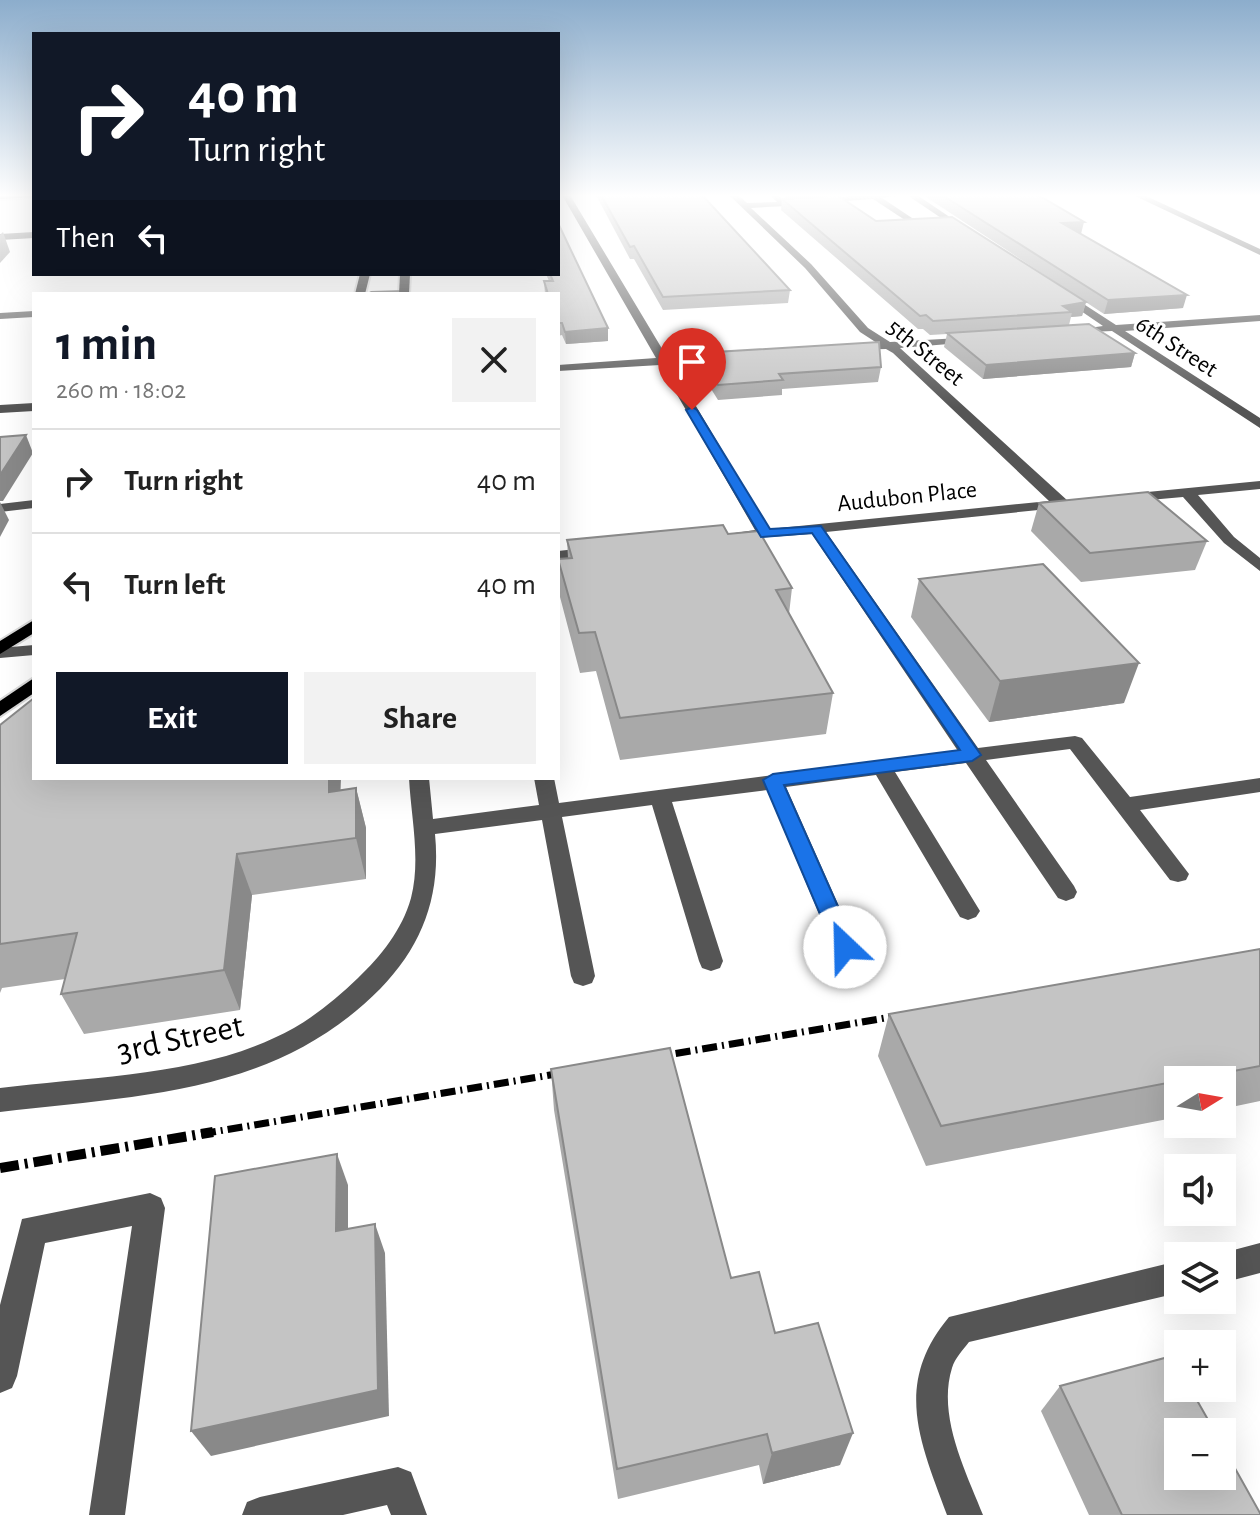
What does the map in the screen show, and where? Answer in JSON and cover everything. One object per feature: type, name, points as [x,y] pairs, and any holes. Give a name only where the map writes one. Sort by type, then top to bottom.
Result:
[{"type":"main road","points":[[0,651],[32,627]]},
{"type":"main road","points":[[0,710],[32,686]]},
{"type":"street","points":[[604,266],[765,534]]},
{"type":"street","name":"5th Street","points":[[808,266],[864,330],[897,351],[1069,504]]},
{"type":"street","name":"6th Street","points":[[1052,287],[1260,424]]},
{"type":"street","points":[[0,316],[32,314]]},
{"type":"street","points":[[1053,333],[1260,318]]},
{"type":"street","points":[[842,348],[992,337]]},
{"type":"street","points":[[560,368],[737,356]]},
{"type":"street","points":[[0,409],[32,407]]},
{"type":"street","points":[[1108,500],[1260,485]]},
{"type":"street","points":[[1187,492],[1229,540],[1260,566]]},
{"type":"street","points":[[0,508],[32,504]]},
{"type":"street","name":"Audubon Place","points":[[721,539],[1069,504]]},
{"type":"street","points":[[816,529],[1066,892]]},
{"type":"street","points":[[560,556],[617,549]]},
{"type":"street","points":[[0,651],[32,650]]},
{"type":"street","points":[[422,828],[1075,742],[1178,874]]},
{"type":"street","points":[[881,766],[968,911]]},
{"type":"street","name":"3rd Street","points":[[0,1100],[125,1084],[226,1066],[271,1052],[323,1023],[380,974],[406,937],[422,897],[425,870],[419,780]]},
{"type":"street","points":[[544,780],[583,976]]},
{"type":"street","points":[[773,780],[845,947]]},
{"type":"street","points":[[1126,805],[1260,785]]},
{"type":"street","points":[[660,796],[711,961]]},
{"type":"street","points":[[0,1376],[5,1337],[33,1230],[150,1208],[107,1515]]},
{"type":"street","points":[[1236,1264],[1260,1258]]},
{"type":"street","points":[[965,1515],[931,1413],[931,1389],[937,1357],[947,1340],[960,1328],[1164,1280]]},
{"type":"street","points":[[260,1515],[398,1485],[409,1515]]},
{"type":"building","points":[[560,266],[578,266],[608,328],[565,332],[560,323],[560,292],[547,292],[544,281],[553,281],[551,276],[560,276]]},
{"type":"building","points":[[645,266],[767,266],[790,290],[663,297]]},
{"type":"building","points":[[861,266],[1029,266],[1086,302],[1063,306],[1072,312],[933,321],[926,315],[920,316]]},
{"type":"building","points":[[1054,266],[1136,266],[1187,295],[1108,300]]},
{"type":"building","points":[[1089,324],[1135,353],[986,365],[947,333]]},
{"type":"building","points":[[879,342],[881,367],[779,374],[783,380],[718,385],[699,353]]},
{"type":"building","points":[[26,435],[0,475],[0,437]]},
{"type":"building","points":[[1148,492],[1207,541],[1090,553],[1039,503]]},
{"type":"building","points":[[723,525],[728,534],[759,531],[792,588],[776,590],[833,693],[620,718],[595,632],[579,633],[560,566],[560,559],[572,558],[567,540]]},
{"type":"building","points":[[1043,564],[1139,663],[1000,681],[919,579]]},
{"type":"building","points":[[32,700],[32,780],[329,780],[329,792],[356,788],[356,838],[237,854],[224,970],[61,994],[77,933],[0,944],[0,725]]},
{"type":"building","points":[[1260,949],[1260,1066],[1236,1071],[1236,1066],[1164,1066],[1164,1084],[941,1126],[889,1014]]},
{"type":"building","points":[[670,1048],[731,1278],[759,1272],[775,1333],[818,1323],[853,1433],[772,1453],[767,1434],[617,1469],[551,1069]]},
{"type":"building","points":[[337,1154],[336,1231],[375,1224],[378,1390],[191,1431],[215,1176]]},
{"type":"building","points":[[1164,1358],[1164,1402],[1198,1402],[1207,1418],[1164,1418],[1164,1490],[1236,1490],[1236,1470],[1260,1515],[1122,1515],[1060,1386]]},
{"type":"railway","points":[[649,1058],[909,1014]]},
{"type":"railway","points":[[201,1134],[574,1071]]},
{"type":"railway","points":[[0,1168],[213,1132]]},
{"type":"route","points":[[692,410],[765,534],[816,529],[972,755],[773,780],[845,947]]}]
